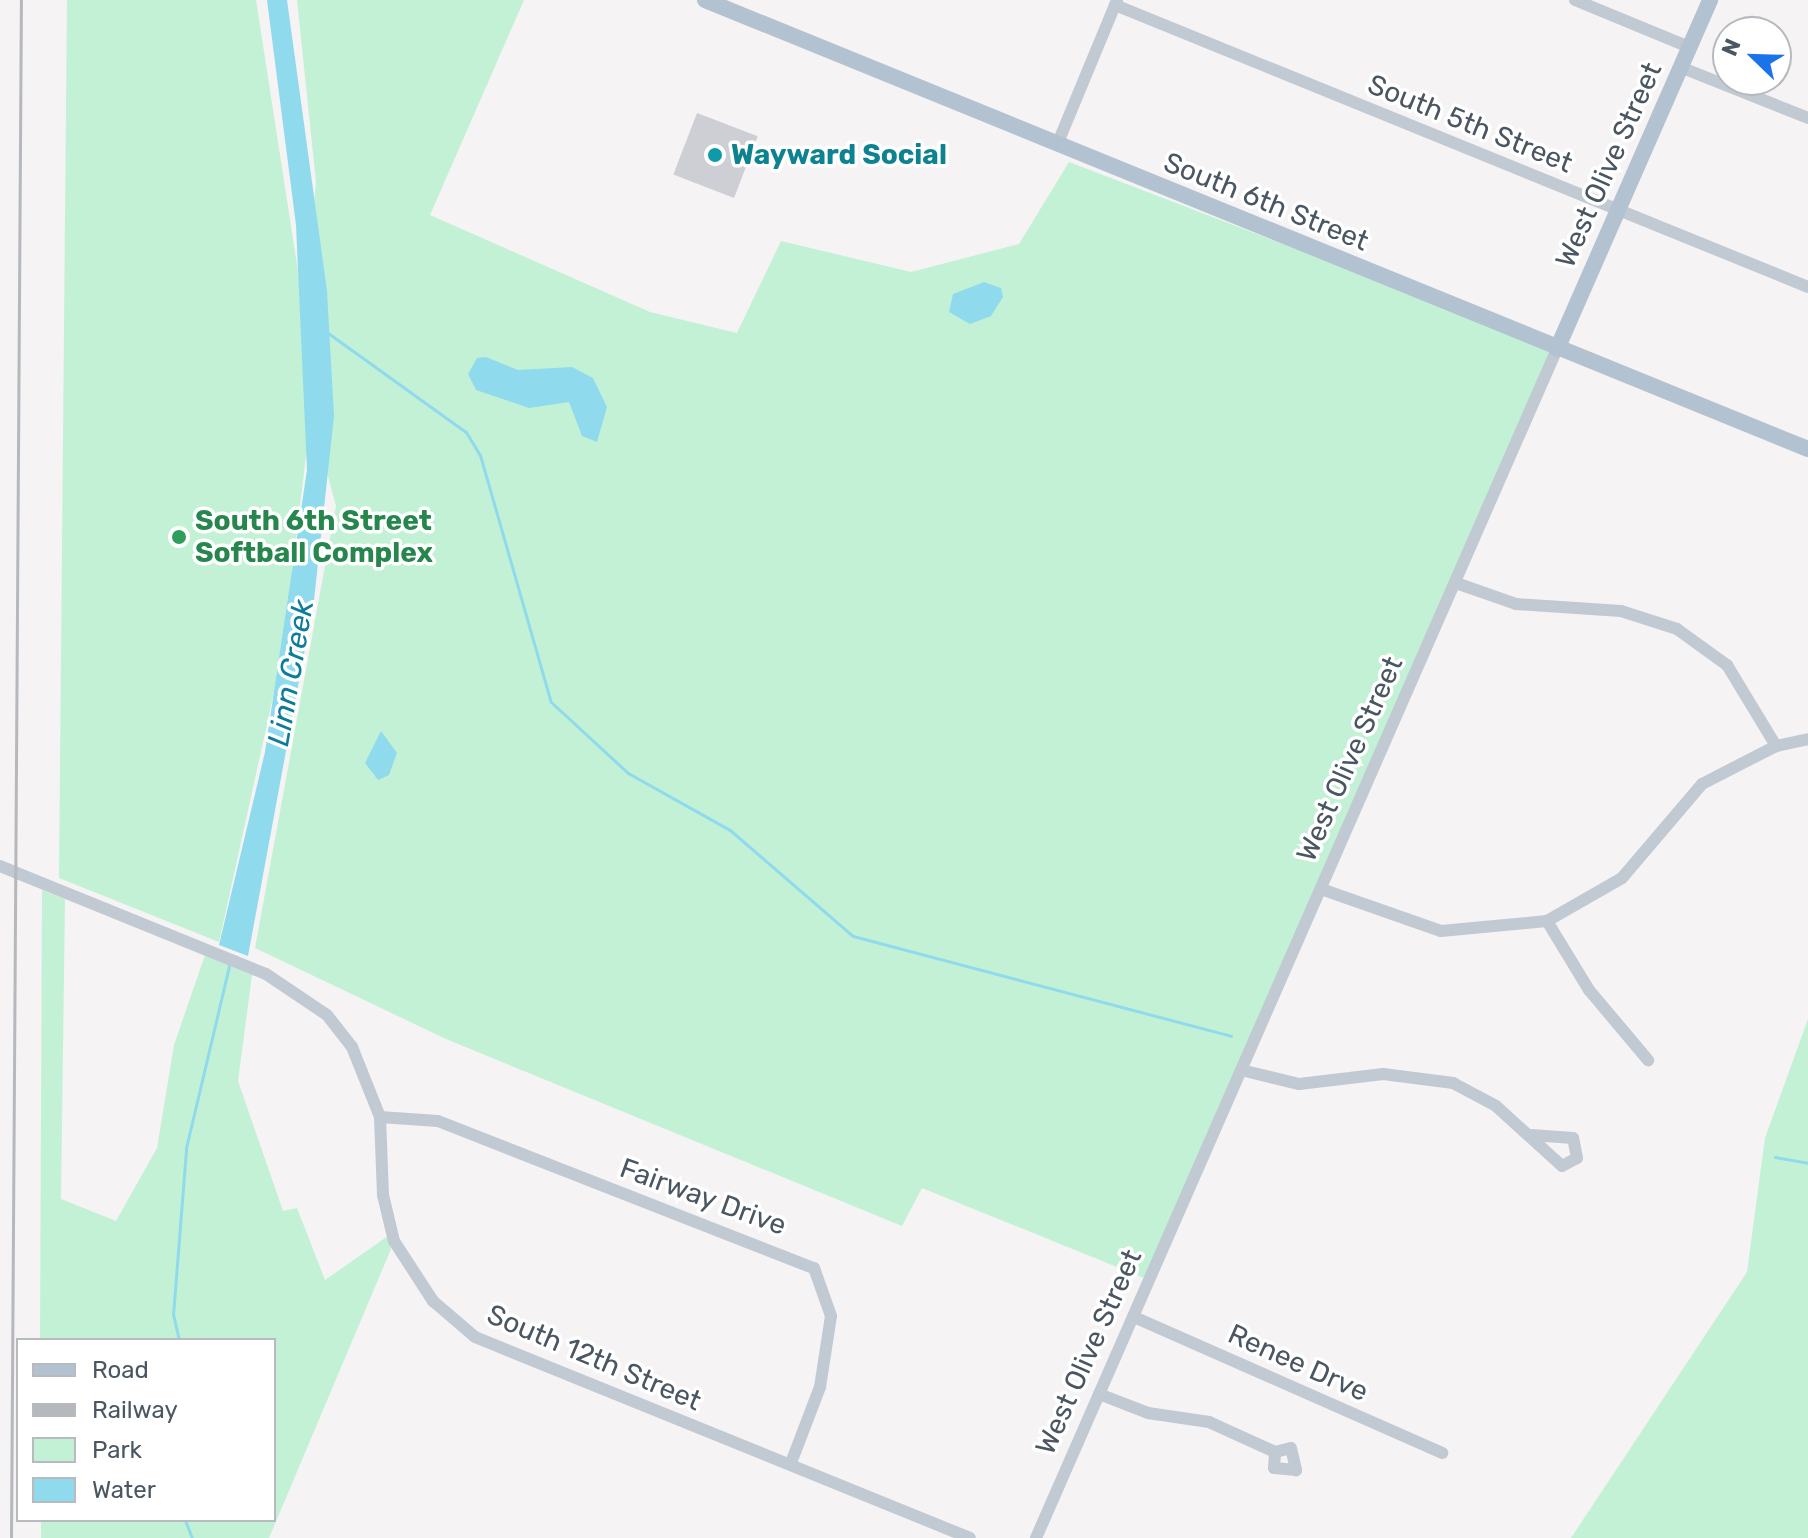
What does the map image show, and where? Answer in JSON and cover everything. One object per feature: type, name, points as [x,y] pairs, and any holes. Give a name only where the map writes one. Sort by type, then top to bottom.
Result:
[{"type":"main road","name":"South 6th Street","points":[[707,0],[1808,449]]},
{"type":"main road","name":"West Olive Street","points":[[1557,349],[1710,0]]},
{"type":"street","points":[[1575,0],[1689,47]]},
{"type":"street","points":[[1057,145],[1116,3]]},
{"type":"street","name":"South 5th Street","points":[[1116,3],[1808,287]]},
{"type":"street","points":[[1680,67],[1808,118]]},
{"type":"street","name":"West Olive Street","points":[[1036,1538],[1557,349]]},
{"type":"street","points":[[1456,583],[1516,604],[1621,611],[1677,629],[1727,665],[1776,746]]},
{"type":"street","points":[[1321,889],[1441,931],[1547,921],[1622,878],[1702,784],[1776,746],[1808,739]]},
{"type":"street","name":"South 12th Street","points":[[0,866],[257,970],[310,1000],[340,1031],[380,1117],[383,1195],[394,1241],[418,1283],[459,1326],[494,1347],[791,1463],[970,1538]]},
{"type":"street","points":[[1547,921],[1589,990],[1648,1060]]},
{"type":"street","points":[[1241,1070],[1299,1084],[1383,1074],[1443,1080],[1477,1093],[1531,1135]]},
{"type":"street","name":"Fairway Drive","points":[[380,1117],[438,1121],[814,1268],[831,1316],[820,1387],[791,1463]]},
{"type":"street","name":"Renee Drve","points":[[1134,1317],[1442,1453]]},
{"type":"street","points":[[1099,1394],[1148,1413],[1209,1422],[1275,1452]]},
{"type":"green space","points":[[67,0],[256,0],[304,310],[316,182],[297,0],[524,0],[430,215],[650,312],[737,333],[781,241],[911,272],[1019,244],[1069,162],[1557,349],[1149,1280],[922,1188],[902,1226],[446,1039],[255,948],[336,506],[311,414],[282,656],[219,942],[59,878]]},
{"type":"green space","points":[[42,890],[65,899],[61,1199],[116,1221],[157,1148],[174,1045],[205,955],[252,975],[238,1081],[283,1211],[297,1208],[325,1280],[388,1236],[391,1249],[276,1521],[276,1338],[40,1338]]},
{"type":"green space","points":[[1808,1019],[1808,1538],[1571,1538],[1747,1272],[1765,1138]]},
{"type":"green space","points":[[41,1522],[276,1522],[269,1538],[41,1538]]},
{"type":"water","points":[[267,0],[287,0],[327,291],[334,416],[314,600],[248,956],[219,945],[265,752],[307,470],[296,225]]},
{"type":"water","points":[[984,282],[1001,288],[1003,297],[991,316],[970,324],[949,312],[953,294]]},
{"type":"water","points":[[486,357],[518,370],[572,367],[593,378],[607,407],[597,442],[582,436],[569,402],[529,408],[476,390],[468,374],[477,358]]},
{"type":"water","points":[[381,731],[397,753],[389,775],[378,780],[365,763]]},
{"type":"building","name":"Wayward Social","points":[[697,113],[758,136],[734,198],[673,175]]},
{"type":"waterway","points":[[328,333],[466,432],[480,455],[551,702],[628,773],[730,830],[853,936],[1231,1036]]},
{"type":"waterway","name":"Linn Creek","points":[[179,1338],[173,1315],[186,1148],[230,962]]},
{"type":"waterway","points":[[1775,1157],[1808,1163]]},
{"type":"waterway","name":"Linn Creek","points":[[186,1522],[192,1538]]},
{"type":"railway","points":[[11,1538],[21,0]]},
{"type":"place","name":"Wayward Social","points":[[715,155]]},
{"type":"place","name":"South 6th Street Softball Complex","points":[[179,537]]}]
